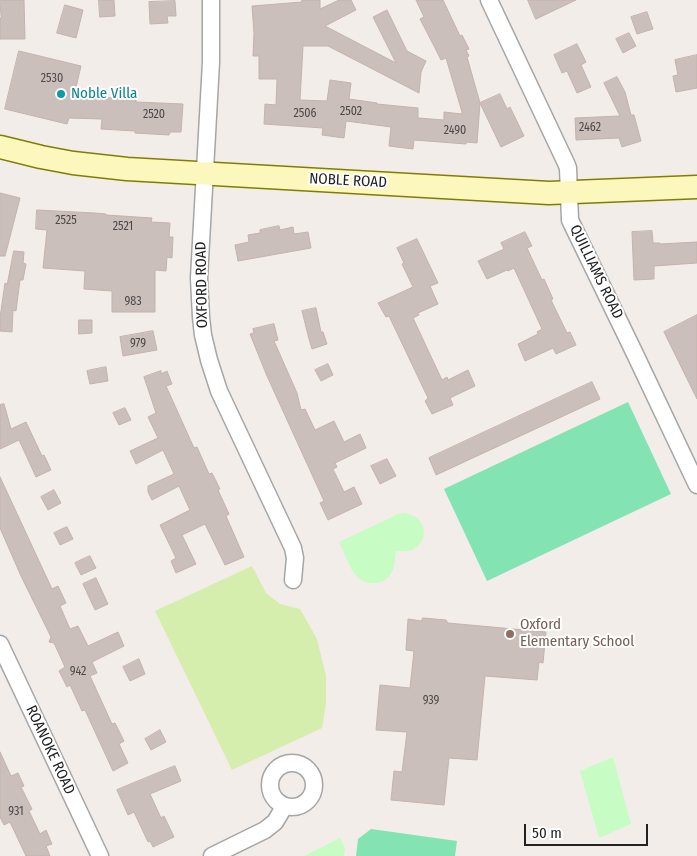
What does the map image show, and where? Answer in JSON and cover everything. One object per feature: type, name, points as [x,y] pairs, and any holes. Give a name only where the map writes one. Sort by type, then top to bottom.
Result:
[{"type":"main road","name":"NOBLE ROAD","points":[[0,147],[73,163],[205,174],[549,192],[697,187]]},
{"type":"street","name":"OXFORD ROAD","points":[[210,0],[211,62],[199,278],[201,317],[206,349],[224,403],[293,548],[295,558],[293,580]]},
{"type":"street","name":"QUILLIAMS ROAD","points":[[489,0],[568,168],[570,220],[636,354],[697,485]]},
{"type":"street","name":"ROANOKE ROAD","points":[[0,644],[100,856]]},
{"type":"street","points":[[212,856],[265,830],[275,822],[284,806]]},
{"type":"green space","points":[[628,402],[671,494],[487,581],[444,489]]},
{"type":"green space","points":[[405,513],[416,517],[422,524],[424,533],[422,541],[412,550],[396,551],[395,563],[391,574],[383,581],[372,583],[362,580],[354,573],[339,542],[398,514]]},
{"type":"green space","points":[[252,566],[266,593],[280,604],[300,609],[317,639],[326,676],[326,703],[322,728],[232,770],[155,611]]},
{"type":"green space","points":[[613,757],[631,824],[599,838],[580,771]]},
{"type":"green space","points":[[371,829],[457,841],[455,856],[356,856],[358,839]]},
{"type":"green space","points":[[340,838],[345,848],[344,856],[304,856]]},
{"type":"building","points":[[0,0],[24,0],[25,39],[0,39]]},
{"type":"building","points":[[99,0],[114,0],[115,16],[100,17]]},
{"type":"building","points":[[302,0],[320,0],[320,9],[339,0],[351,0],[356,10],[325,26],[396,63],[373,17],[387,10],[407,51],[426,61],[421,72],[419,93],[328,46],[303,46],[300,100],[327,101],[330,80],[351,83],[349,99],[418,108],[418,118],[444,120],[444,112],[462,114],[462,112],[446,58],[441,60],[420,19],[424,17],[416,0],[443,0],[460,36],[462,35],[469,49],[466,50],[469,56],[467,57],[480,103],[477,143],[466,142],[466,144],[414,140],[413,149],[389,146],[391,127],[346,121],[344,138],[322,135],[323,128],[264,124],[265,104],[276,105],[277,79],[259,79],[259,56],[253,56],[252,6],[302,2]]},
{"type":"building","points":[[528,0],[576,0],[536,19]]},
{"type":"building","points":[[175,1],[176,16],[167,16],[168,23],[150,24],[149,2]]},
{"type":"building","points":[[65,5],[83,10],[76,38],[57,33]]},
{"type":"building","points":[[647,12],[653,29],[637,34],[631,17]]},
{"type":"building","points":[[629,33],[636,46],[623,53],[616,39]]},
{"type":"building","points":[[577,44],[586,62],[581,65],[591,87],[577,93],[567,71],[562,73],[554,55]]},
{"type":"building","points":[[19,51],[81,66],[74,96],[136,99],[136,102],[183,104],[181,132],[170,132],[169,135],[101,129],[102,119],[69,118],[67,124],[5,109]]},
{"type":"building","points":[[697,55],[697,88],[676,92],[673,76],[678,75],[675,60]]},
{"type":"building","points":[[617,77],[625,92],[631,115],[634,115],[641,141],[622,147],[619,138],[576,140],[575,118],[620,116],[604,83]]},
{"type":"building","points":[[500,94],[507,109],[510,107],[524,136],[501,147],[480,103]]},
{"type":"building","points":[[0,193],[20,198],[5,256],[0,256]]},
{"type":"building","points":[[37,210],[152,218],[151,222],[170,223],[169,237],[173,237],[172,258],[167,257],[166,271],[155,270],[155,312],[112,312],[112,291],[84,289],[85,271],[43,268],[47,230],[36,229]]},
{"type":"building","points":[[279,226],[280,230],[293,227],[294,234],[308,232],[311,248],[238,261],[235,245],[249,242],[248,235]]},
{"type":"building","points":[[652,231],[653,243],[697,242],[697,263],[654,266],[654,279],[634,280],[632,232]]},
{"type":"building","points":[[525,232],[532,246],[527,248],[542,280],[544,279],[553,299],[551,300],[567,333],[570,332],[576,345],[556,354],[553,348],[525,361],[518,344],[538,334],[537,332],[542,329],[514,268],[487,279],[478,261],[504,249],[501,243]]},
{"type":"building","points":[[417,239],[438,283],[430,286],[438,304],[418,313],[419,315],[413,318],[442,380],[447,377],[448,380],[468,370],[475,386],[450,398],[453,405],[432,414],[425,401],[428,398],[389,316],[386,317],[378,303],[413,287],[397,248]]},
{"type":"building","points":[[14,251],[24,252],[23,263],[26,264],[23,280],[20,280],[16,311],[13,310],[12,332],[0,331],[5,283],[7,284]]},
{"type":"building","points":[[316,308],[321,332],[323,332],[327,344],[312,349],[302,311]]},
{"type":"building","points":[[697,315],[697,399],[664,332]]},
{"type":"building","points":[[79,320],[92,320],[92,333],[79,334]]},
{"type":"building","points":[[274,324],[278,340],[274,341],[297,393],[301,410],[305,409],[315,430],[334,421],[344,442],[360,434],[366,448],[335,463],[337,467],[333,469],[344,492],[354,487],[362,504],[328,520],[320,503],[324,501],[250,334],[254,333],[253,329]]},
{"type":"building","points":[[153,331],[157,350],[123,356],[120,337]]},
{"type":"building","points":[[328,364],[333,375],[321,381],[315,370]]},
{"type":"building","points":[[106,367],[108,381],[90,384],[87,371]]},
{"type":"building","points":[[161,371],[161,374],[167,371],[172,384],[166,386],[194,448],[197,447],[209,474],[212,473],[220,489],[218,490],[229,514],[226,516],[244,557],[225,565],[205,524],[182,535],[196,564],[176,573],[171,561],[176,558],[160,525],[190,510],[179,486],[152,500],[148,492],[148,486],[174,474],[163,450],[136,464],[130,451],[158,438],[148,417],[156,413],[144,377]]},
{"type":"building","points":[[592,382],[600,399],[436,475],[429,458]]},
{"type":"building","points":[[4,404],[11,429],[26,422],[42,456],[44,455],[51,470],[36,477],[19,440],[0,449],[0,405]]},
{"type":"building","points":[[125,408],[131,420],[119,425],[113,413]]},
{"type":"building","points":[[387,459],[396,476],[380,484],[371,466]]},
{"type":"building","points":[[0,477],[52,589],[58,586],[66,603],[60,606],[70,629],[78,626],[88,646],[118,632],[124,646],[92,662],[97,673],[90,676],[112,724],[115,723],[124,741],[119,744],[128,763],[113,771],[85,710],[82,711],[70,685],[67,687],[59,671],[65,667],[54,643],[49,642],[51,637],[0,528]]},
{"type":"building","points":[[54,490],[61,503],[48,510],[41,497]]},
{"type":"building","points":[[67,527],[73,539],[60,545],[54,533]]},
{"type":"building","points":[[90,556],[96,568],[81,575],[75,563]]},
{"type":"building","points":[[96,578],[108,604],[95,610],[83,584]]},
{"type":"building","points":[[423,618],[446,620],[448,623],[546,632],[543,663],[539,662],[537,680],[485,676],[477,760],[449,758],[444,805],[391,800],[394,771],[402,772],[407,732],[376,730],[380,685],[410,688],[414,651],[406,650],[408,619],[421,621]]},
{"type":"building","points":[[139,659],[145,674],[130,681],[123,667]]},
{"type":"building","points":[[160,730],[166,742],[151,750],[145,739]]},
{"type":"building","points":[[0,752],[11,776],[18,773],[24,786],[21,787],[32,809],[29,811],[40,834],[46,830],[52,844],[46,846],[50,856],[26,856],[10,822],[4,825],[0,817]]},
{"type":"building","points":[[175,766],[181,781],[150,794],[161,818],[164,816],[174,837],[153,847],[150,841],[148,842],[134,812],[128,815],[117,790]]},
{"type":"place","name":"Noble Villa","points":[[61,94]]},
{"type":"place","name":"Oxford Elementary School","points":[[510,634]]}]
